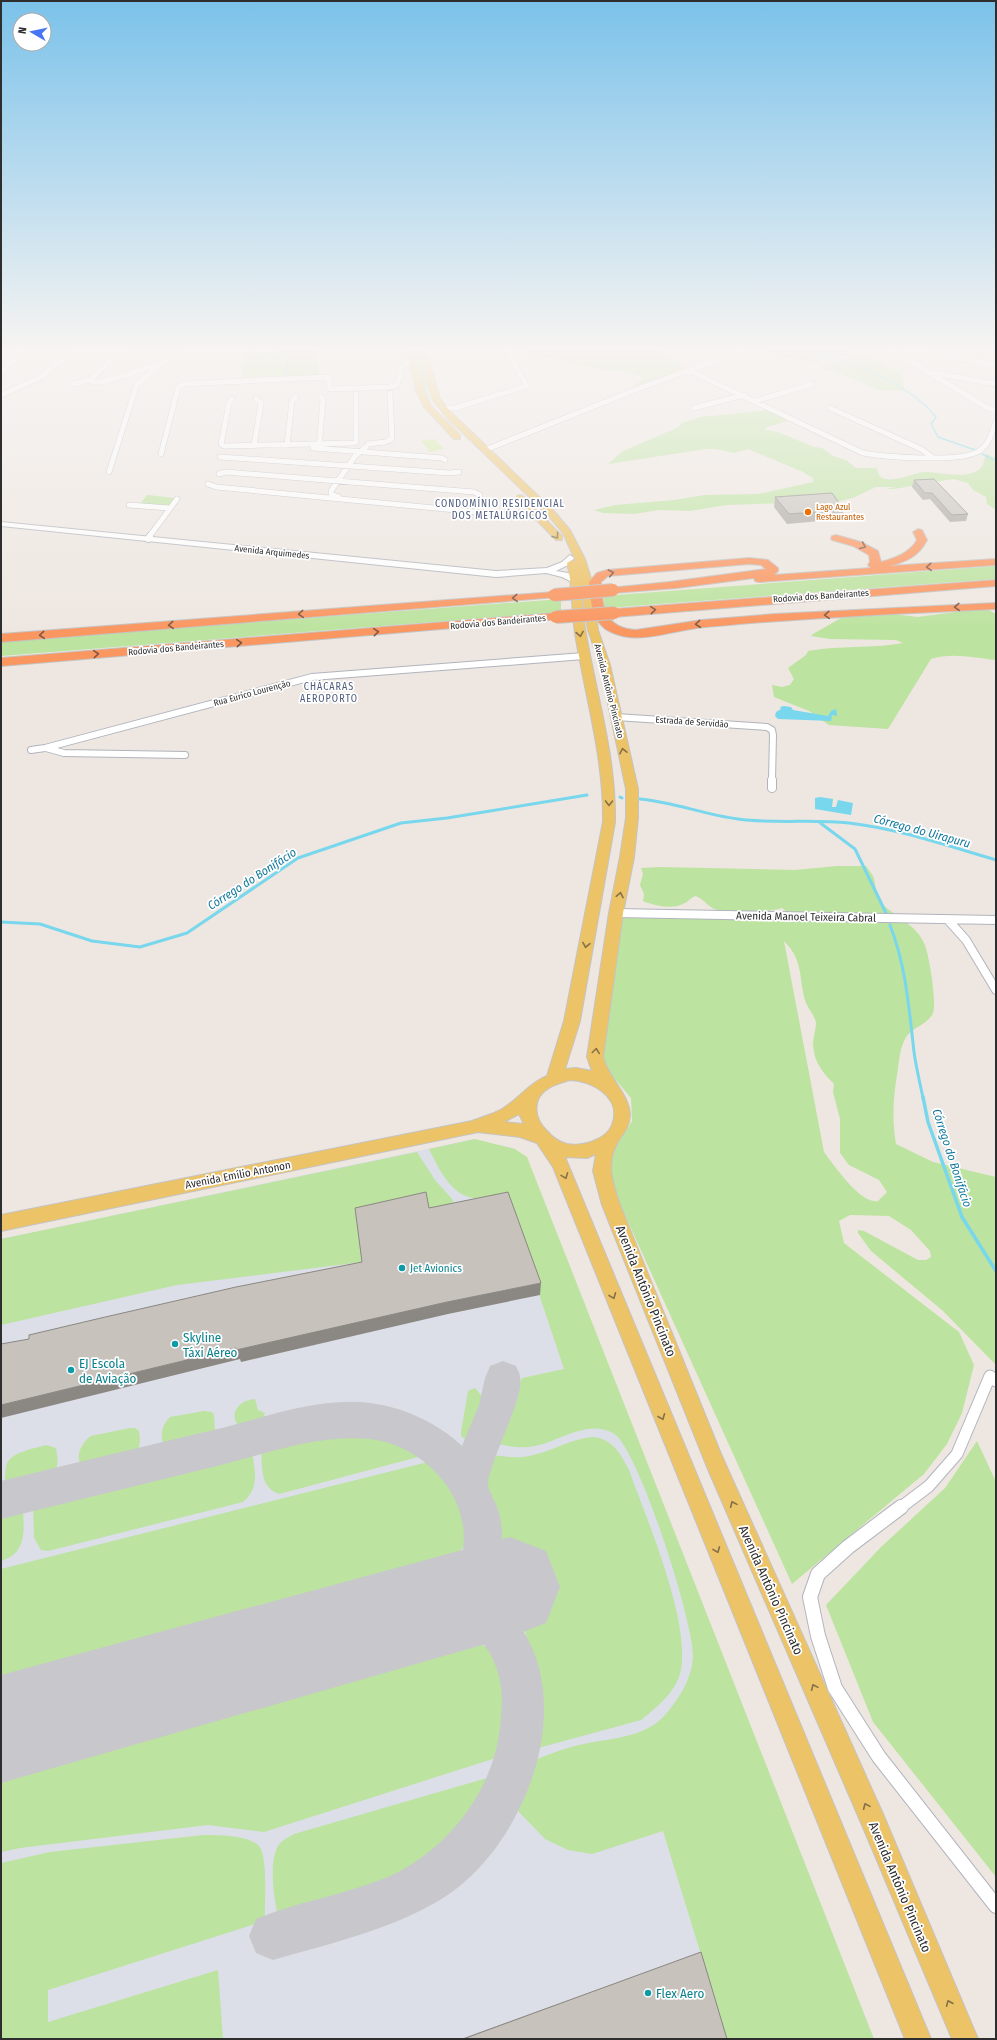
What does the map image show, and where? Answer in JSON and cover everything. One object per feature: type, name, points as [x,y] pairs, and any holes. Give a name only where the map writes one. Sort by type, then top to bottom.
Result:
[{"type":"highway","points":[[794,577],[818,572],[874,566],[896,561],[916,550],[922,540],[918,532]]},
{"type":"highway","points":[[836,538],[857,544],[874,553],[876,562],[874,566]]},
{"type":"highway","points":[[666,586],[768,573],[772,571],[772,568],[767,563],[749,561],[607,573],[601,575],[595,582],[602,619],[610,628],[635,633],[701,624],[996,606]]},
{"type":"highway","name":"Rodovia dos Bandeirantes","points":[[1,638],[613,590],[996,562]]},
{"type":"highway","name":"Rodovia dos Bandeirantes","points":[[1,662],[690,606],[996,583]]},
{"type":"highway","points":[[690,606],[764,606],[908,600],[996,591]]},
{"type":"main road","name":"Avenida Antônio Pincinato","points":[[479,444],[540,510],[567,532],[580,559],[587,582],[593,630],[604,665],[632,789],[632,818],[616,913],[595,1057],[599,1071],[608,1086]]},
{"type":"main road","name":"Avenida Antônio Pincinato","points":[[514,493],[529,507],[540,510],[570,558],[576,581],[577,606],[584,656],[601,726],[609,784],[609,822],[572,1021],[554,1077]]},
{"type":"main road","name":"Avenida Arquimedes","points":[[1,524],[496,574],[543,571],[566,564],[570,558]]},
{"type":"main road","name":"Avenida Arquimedes","points":[[543,571],[565,575],[576,581]]},
{"type":"main road","points":[[601,726],[608,719],[616,717]]},
{"type":"main road","points":[[603,741],[610,750],[615,775],[620,779],[629,778]]},
{"type":"main road","points":[[590,924],[602,915],[616,913]]},
{"type":"main road","name":"Avenida Antônio Pincinato","points":[[474,1127],[507,1114],[529,1098],[535,1089],[554,1077],[568,1074],[583,1075],[597,1079],[608,1086],[617,1095],[623,1116],[620,1127],[602,1157],[600,1172],[611,1205],[714,1460],[874,1823],[965,2039]]},
{"type":"main road","points":[[529,1098],[527,1108],[528,1118],[532,1128],[560,1164],[918,2039]]},
{"type":"main road","points":[[474,1127],[521,1130],[558,1149],[581,1151],[602,1145],[613,1137]]},
{"type":"main road","name":"Avenida Emílio Antonon","points":[[1,1223],[474,1127]]},
{"type":"street","points":[[109,472],[118,444]]},
{"type":"street","points":[[161,454],[164,444]]},
{"type":"street","points":[[221,444],[228,447],[288,445],[354,446],[358,448],[375,444]]},
{"type":"street","points":[[485,450],[499,444]]},
{"type":"street","points":[[846,444],[866,454],[885,458],[972,455],[983,449],[986,444]]},
{"type":"street","points":[[912,444],[921,448],[932,457]]},
{"type":"street","points":[[319,446],[354,446],[361,452],[442,458],[445,460]]},
{"type":"street","points":[[346,466],[354,446]]},
{"type":"street","points":[[323,497],[346,466],[367,446]]},
{"type":"street","points":[[220,457],[450,473],[459,472]]},
{"type":"street","points":[[220,474],[226,472],[474,492],[480,495]]},
{"type":"street","points":[[336,481],[330,494],[338,496],[515,513],[529,507]]},
{"type":"street","points":[[208,484],[216,487],[518,516],[540,510]]},
{"type":"street","points":[[148,539],[177,499]]},
{"type":"street","points":[[129,505],[169,508]]},
{"type":"street","name":"Rua Eurico Lourenção","points":[[31,750],[45,748],[312,677],[584,656]]},
{"type":"street","name":"Estrada de Servidão","points":[[616,717],[767,727],[772,730],[773,736],[772,788]]},
{"type":"street","name":"Rua Eurico Lourenção","points":[[45,748],[64,753],[184,756]]},
{"type":"street","name":"Avenida Manoel Teixeira Cabral","points":[[616,913],[996,920]]},
{"type":"street","points":[[948,920],[966,940],[996,990]]},
{"type":"street","points":[[996,1381],[990,1376],[957,1454],[929,1486],[848,1548],[818,1574],[810,1597],[818,1636],[835,1688],[879,1757],[996,1906]]},
{"type":"shaded area","points":[[474,1139],[515,1149],[526,1158],[874,2039],[1,2039],[1,1239]]},
{"type":"green space","points":[[424,444],[439,444],[444,449],[430,452]]},
{"type":"green space","points":[[639,444],[807,444],[822,448],[833,456],[846,460],[856,468],[876,468],[882,478],[887,479],[898,479],[925,472],[965,475],[981,468],[986,454],[996,458],[996,510],[987,504],[986,497],[973,490],[968,483],[953,479],[894,489],[886,489],[895,487],[876,487],[853,498],[840,501],[726,505],[690,511],[659,510],[634,514],[603,513],[594,510],[615,505],[674,500],[704,495],[758,494],[813,482],[813,478],[803,472],[748,449],[734,453],[716,449],[706,449],[608,464],[623,451]]},
{"type":"green space","points":[[147,495],[176,498],[169,508],[138,506]]},
{"type":"green space","points":[[996,566],[996,579],[605,608],[603,596]]},
{"type":"green space","points":[[561,599],[561,612],[1,656],[1,641]]},
{"type":"green space","points":[[985,608],[996,614],[996,660],[955,656],[931,659],[888,729],[829,725],[809,711],[774,697],[772,685],[782,687],[790,685],[794,679],[788,668],[806,655],[808,651],[903,643],[896,640],[830,639],[811,636],[841,618],[874,612],[918,617]]},
{"type":"green space","points":[[837,866],[866,866],[873,876],[879,901],[911,926],[921,937],[924,943],[932,978],[934,1008],[931,1017],[927,1021],[907,1035],[902,1048],[894,1101],[896,1144],[933,1162],[996,1177],[996,1365],[943,1311],[871,1251],[858,1233],[858,1230],[864,1231],[918,1260],[926,1260],[931,1257],[930,1251],[911,1230],[889,1216],[850,1215],[839,1221],[844,1243],[959,1332],[974,1365],[962,1413],[947,1444],[924,1474],[792,1584],[615,1193],[609,1169],[616,1147],[632,1121],[631,1098],[609,1072],[598,1050],[619,921],[626,916],[783,916],[786,911],[782,908],[757,912],[725,912],[711,907],[696,896],[685,903],[675,906],[669,907],[653,904],[643,901],[644,894],[640,885],[643,874],[641,868],[661,867],[795,870]],"holes":[[[784,941],[791,949],[800,971],[806,1003],[816,1023],[813,1044],[815,1056],[822,1071],[834,1084],[833,1092],[840,1119],[840,1153],[849,1165],[879,1180],[887,1192],[878,1201],[871,1201],[856,1190],[824,1152]]]},
{"type":"green space","points":[[475,1139],[515,1149],[527,1157],[874,2039],[727,2039],[663,1831],[592,1854],[568,1850],[545,1839],[519,1812],[515,1800],[528,1762],[583,1744],[628,1736],[648,1728],[658,1722],[676,1701],[684,1688],[690,1674],[693,1658],[685,1611],[650,1501],[624,1445],[613,1433],[603,1429],[593,1428],[574,1432],[530,1447],[516,1447],[496,1444],[522,1378],[564,1369],[506,1195],[474,1198],[459,1192],[446,1180],[429,1149]]},
{"type":"green space","points":[[417,1152],[435,1180],[452,1199],[460,1215],[363,1262],[177,1285],[1,1325],[1,1239]]},
{"type":"green space","points":[[475,1388],[483,1398],[485,1404],[477,1423],[466,1440],[461,1436],[461,1432],[468,1391]]},
{"type":"green space","points":[[255,1399],[258,1410],[265,1413],[262,1421],[256,1428],[247,1429],[240,1426],[236,1422],[234,1417],[235,1411],[246,1401]]},
{"type":"green space","points":[[204,1411],[212,1412],[214,1415],[215,1431],[212,1435],[201,1442],[194,1444],[178,1447],[166,1447],[162,1440],[162,1432],[170,1417]]},
{"type":"green space","points":[[135,1428],[139,1431],[140,1442],[137,1451],[132,1457],[117,1464],[107,1466],[87,1469],[82,1466],[79,1453],[87,1439],[91,1436]]},
{"type":"green space","points":[[346,1429],[368,1431],[387,1435],[405,1442],[424,1453],[418,1457],[279,1494],[268,1487],[263,1476],[261,1448],[322,1432]]},
{"type":"green space","points":[[592,1437],[605,1440],[619,1452],[629,1470],[657,1544],[675,1604],[680,1632],[682,1657],[679,1677],[668,1695],[658,1706],[641,1720],[531,1750],[534,1733],[536,1702],[531,1659],[524,1626],[526,1625],[496,1516],[485,1489],[485,1483],[491,1455],[524,1457],[545,1452],[576,1440]]},
{"type":"green space","points":[[977,1441],[996,1482],[996,1877],[873,1722],[826,1605],[881,1547],[945,1488]]},
{"type":"green space","points":[[46,1445],[56,1448],[58,1459],[56,1470],[53,1474],[40,1482],[24,1486],[10,1486],[5,1483],[6,1467],[11,1458],[22,1452]]},
{"type":"green space","points":[[252,1450],[255,1471],[254,1484],[249,1496],[243,1502],[48,1551],[41,1550],[34,1538],[33,1504]]},
{"type":"green space","points":[[432,1461],[442,1468],[453,1482],[466,1508],[468,1519],[469,1530],[467,1540],[462,1549],[444,1567],[1,1686],[1,1569]]},
{"type":"green space","points":[[21,1507],[23,1509],[24,1525],[20,1547],[16,1553],[1,1561],[1,1511]]},
{"type":"green space","points":[[466,1639],[484,1646],[497,1657],[505,1670],[509,1686],[510,1704],[509,1721],[502,1756],[264,1832],[208,1825],[20,1848],[1,1852],[1,1770]]},
{"type":"green space","points":[[494,1776],[488,1791],[472,1818],[452,1843],[428,1863],[407,1876],[394,1881],[318,1906],[278,1916],[274,1891],[273,1863],[277,1848],[286,1838],[294,1834]]},
{"type":"green space","points":[[203,1835],[239,1837],[258,1845],[264,1859],[265,1869],[265,1921],[48,1990],[48,2022],[218,1970],[223,2039],[1,2039],[1,1863],[50,1852]]},
{"type":"water","points":[[780,707],[791,707],[793,710],[828,716],[831,711],[836,709],[837,716],[832,715],[831,721],[778,719],[775,716],[776,712],[781,709]]},
{"type":"water","points":[[820,797],[833,799],[832,807],[836,807],[838,800],[853,803],[851,815],[815,809],[815,798]]},
{"type":"building","points":[[934,479],[968,514],[952,515],[932,493],[925,493],[914,480]]},
{"type":"building","points":[[832,493],[844,510],[789,514],[775,497]]},
{"type":"building","points":[[426,1192],[429,1208],[508,1192],[541,1283],[447,1302],[236,1350],[236,1348],[1,1405],[1,1344],[29,1339],[29,1335],[236,1287],[362,1262],[355,1208]]},
{"type":"building","name":"Flex Aero","points":[[701,1952],[727,2039],[463,2039]]},
{"type":"waterway","points":[[958,444],[975,450]]},
{"type":"waterway","points":[[982,454],[996,461]]},
{"type":"waterway","name":"Córrego do Bonifácio","points":[[1,922],[40,924],[92,941],[140,947],[187,933],[298,858],[401,823],[447,818],[587,795]]},
{"type":"waterway","name":"Córrego do Uirapuru","points":[[640,799],[738,819],[766,821],[821,821],[849,823],[887,829],[924,838],[996,860]]},
{"type":"waterway","points":[[819,822],[855,849],[886,913]]},
{"type":"waterway","name":"Córrego do Bonifácio","points":[[890,925],[900,956],[915,1058],[923,1098]]},
{"type":"waterway","name":"Córrego do Bonifácio","points":[[923,1097],[928,1122],[962,1217],[996,1271]]},
{"type":"taxiway","points":[[469,1484],[476,1457],[497,1405],[503,1378]]},
{"type":"taxiway","points":[[1,1500],[296,1428],[333,1421],[352,1420],[385,1424],[416,1435],[443,1454],[455,1465],[464,1478],[478,1507],[482,1522],[483,1536],[482,1549],[474,1576],[456,1602],[483,1616],[502,1634],[515,1657],[522,1683],[524,1710],[521,1738],[514,1765],[504,1791],[492,1814],[477,1836],[449,1865],[422,1884],[382,1903],[337,1918],[273,1936]]},
{"type":"runway","points":[[1,1729],[510,1587]]},
{"type":"place","name":"Lago Azul Restaurantes","points":[[808,512]]},
{"type":"place","name":"Jet Avionics","points":[[402,1268]]},
{"type":"place","name":"Skyline Táxi Aéreo","points":[[175,1344]]},
{"type":"place","name":"EJ Escola de Aviação","points":[[71,1370]]},
{"type":"place","name":"Flex Aero","points":[[648,1993]]},
{"type":"district","name":"CONDOMÍNIO RESIDENCIAL DOS METALÚRGICOS","points":[[500,510]]},
{"type":"district","name":"CHÁCARAS AEROPORTO","points":[[329,692]]}]
